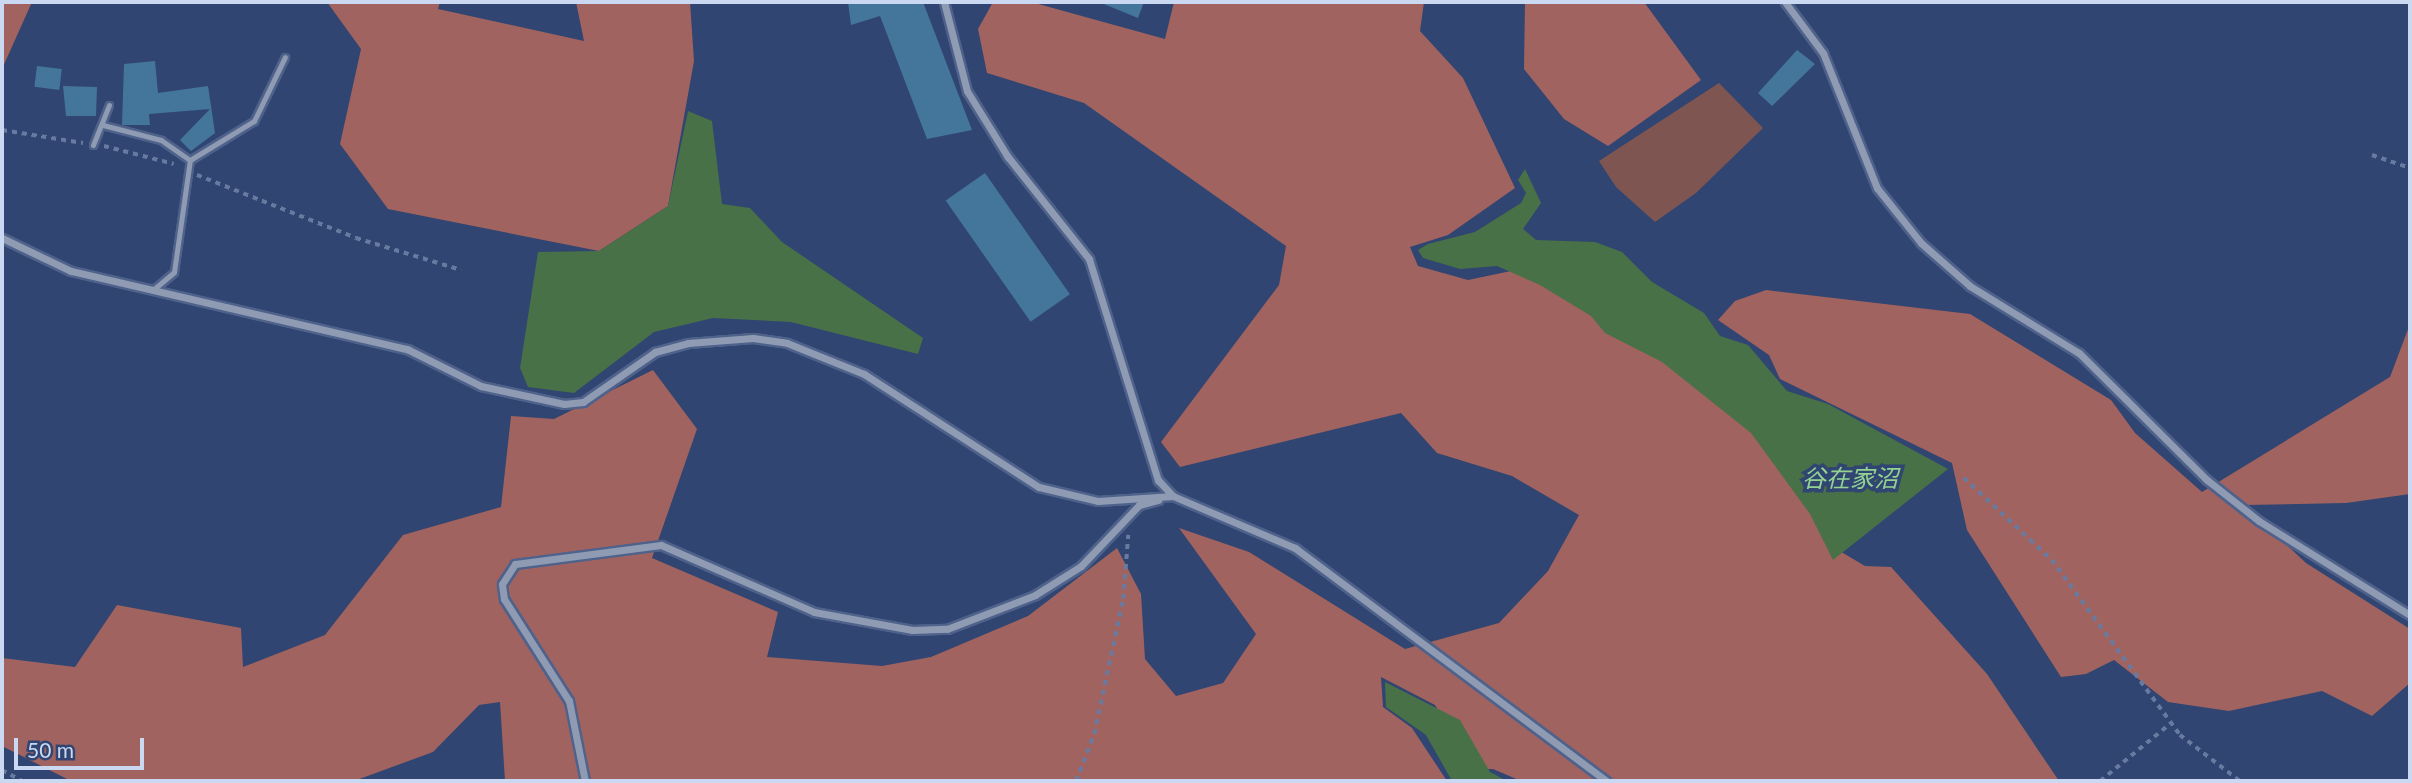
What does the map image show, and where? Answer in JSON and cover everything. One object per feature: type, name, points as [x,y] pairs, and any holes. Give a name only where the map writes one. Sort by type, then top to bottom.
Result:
[{"type":"street","points":[[944,2],[967,91],[1008,157],[1088,259],[1150,463],[1172,496]]},
{"type":"street","points":[[1785,2],[1823,53],[1877,188],[1921,243],[1970,286],[2079,353],[2207,480],[2259,521],[2410,615]]},
{"type":"street","points":[[2,238],[71,271],[407,349],[481,386],[564,404],[583,402],[655,352],[688,343],[753,338],[788,343],[864,373],[1039,487],[1098,501],[1172,496],[1295,548],[1606,781]]},
{"type":"street","points":[[585,781],[569,701],[504,599],[502,584],[515,564],[662,545],[814,612],[912,630],[947,629],[1035,595],[1081,566],[1126,524],[1139,505],[1172,496]]},
{"type":"lane","points":[[190,160],[254,121],[285,57]]},
{"type":"lane","points":[[93,145],[103,125],[108,105]]},
{"type":"lane","points":[[103,125],[160,140],[190,160],[192,173],[174,272],[154,289]]},
{"type":"path","points":[[2,130],[133,150],[244,197],[461,270]]},
{"type":"path","points":[[2372,155],[2410,168]]},
{"type":"path","points":[[1964,478],[2052,559],[2171,723],[2240,781]]},
{"type":"path","points":[[1076,781],[1094,734],[1124,599],[1126,524]]},
{"type":"path","points":[[2100,781],[2171,723]]},
{"type":"path","points":[[2,770],[22,781]]},
{"type":"shaded area","points":[[2,2],[32,2],[2,69]]},
{"type":"shaded area","points":[[327,2],[440,2],[438,9],[584,41],[576,2],[690,2],[694,61],[668,206],[599,251],[388,209],[340,144],[361,49]]},
{"type":"shaded area","points":[[993,2],[1031,2],[1165,39],[1174,2],[1424,2],[1420,31],[1463,78],[1515,188],[1448,235],[1410,247],[1418,266],[1468,280],[1511,271],[1548,283],[1763,425],[1833,547],[1865,566],[1891,567],[1987,674],[2059,781],[1521,781],[1493,769],[1471,769],[1435,705],[1381,677],[1383,707],[1412,728],[1447,781],[505,781],[500,702],[479,705],[433,752],[354,781],[71,781],[2,746],[2,658],[75,667],[117,605],[241,628],[243,667],[325,635],[403,535],[501,507],[511,416],[554,419],[653,370],[697,429],[652,558],[778,612],[767,657],[882,666],[931,657],[1028,616],[1117,548],[1141,594],[1145,659],[1176,696],[1223,683],[1256,634],[1179,528],[1249,552],[1405,649],[1499,623],[1548,571],[1579,515],[1512,476],[1437,453],[1401,413],[1180,467],[1161,442],[1279,285],[1286,246],[1084,103],[987,73],[978,29]]},
{"type":"shaded area","points":[[1525,2],[1644,2],[1701,80],[1608,146],[1564,119],[1524,69]]},
{"type":"shaded area","points":[[1719,83],[1763,128],[1696,193],[1655,222],[1616,187],[1599,161]]},
{"type":"shaded area","points":[[1766,290],[1970,314],[2111,400],[2135,433],[2202,492],[2390,377],[2410,324],[2410,494],[2346,503],[2244,505],[2306,563],[2410,629],[2410,683],[2372,716],[2322,691],[2229,711],[2168,702],[2114,660],[2086,674],[2061,677],[1967,530],[1952,463],[1780,379],[1769,355],[1718,320],[1735,301]]},
{"type":"water","points":[[688,111],[712,121],[722,204],[750,208],[782,242],[923,338],[918,354],[791,322],[713,318],[654,332],[574,393],[528,387],[520,368],[538,252],[599,251],[668,206]]},
{"type":"water","name":"谷在家沼","points":[[1525,169],[1541,203],[1523,229],[1536,240],[1595,242],[1622,252],[1652,282],[1704,313],[1720,336],[1748,345],[1787,391],[1828,404],[1948,469],[1833,560],[1810,514],[1751,433],[1662,362],[1605,333],[1591,316],[1540,285],[1497,266],[1460,269],[1423,258],[1418,250],[1428,244],[1475,232],[1521,203],[1526,193],[1518,180]]},
{"type":"water","points":[[1385,682],[1460,720],[1490,772],[1507,781],[1452,781],[1426,735],[1386,707]]},
{"type":"building","points":[[848,2],[923,2],[972,130],[927,139],[880,16],[851,25]]},
{"type":"building","points":[[1099,2],[1144,2],[1138,18]]},
{"type":"building","points":[[1797,50],[1815,64],[1772,106],[1758,93]]},
{"type":"building","points":[[155,61],[158,93],[208,86],[215,133],[191,151],[180,140],[210,109],[149,114],[150,125],[122,125],[124,64]]},
{"type":"building","points":[[37,66],[62,69],[59,90],[34,87]]},
{"type":"building","points":[[63,86],[97,87],[96,116],[66,116]]},
{"type":"building","points":[[985,173],[1070,294],[1031,322],[946,201]]}]
